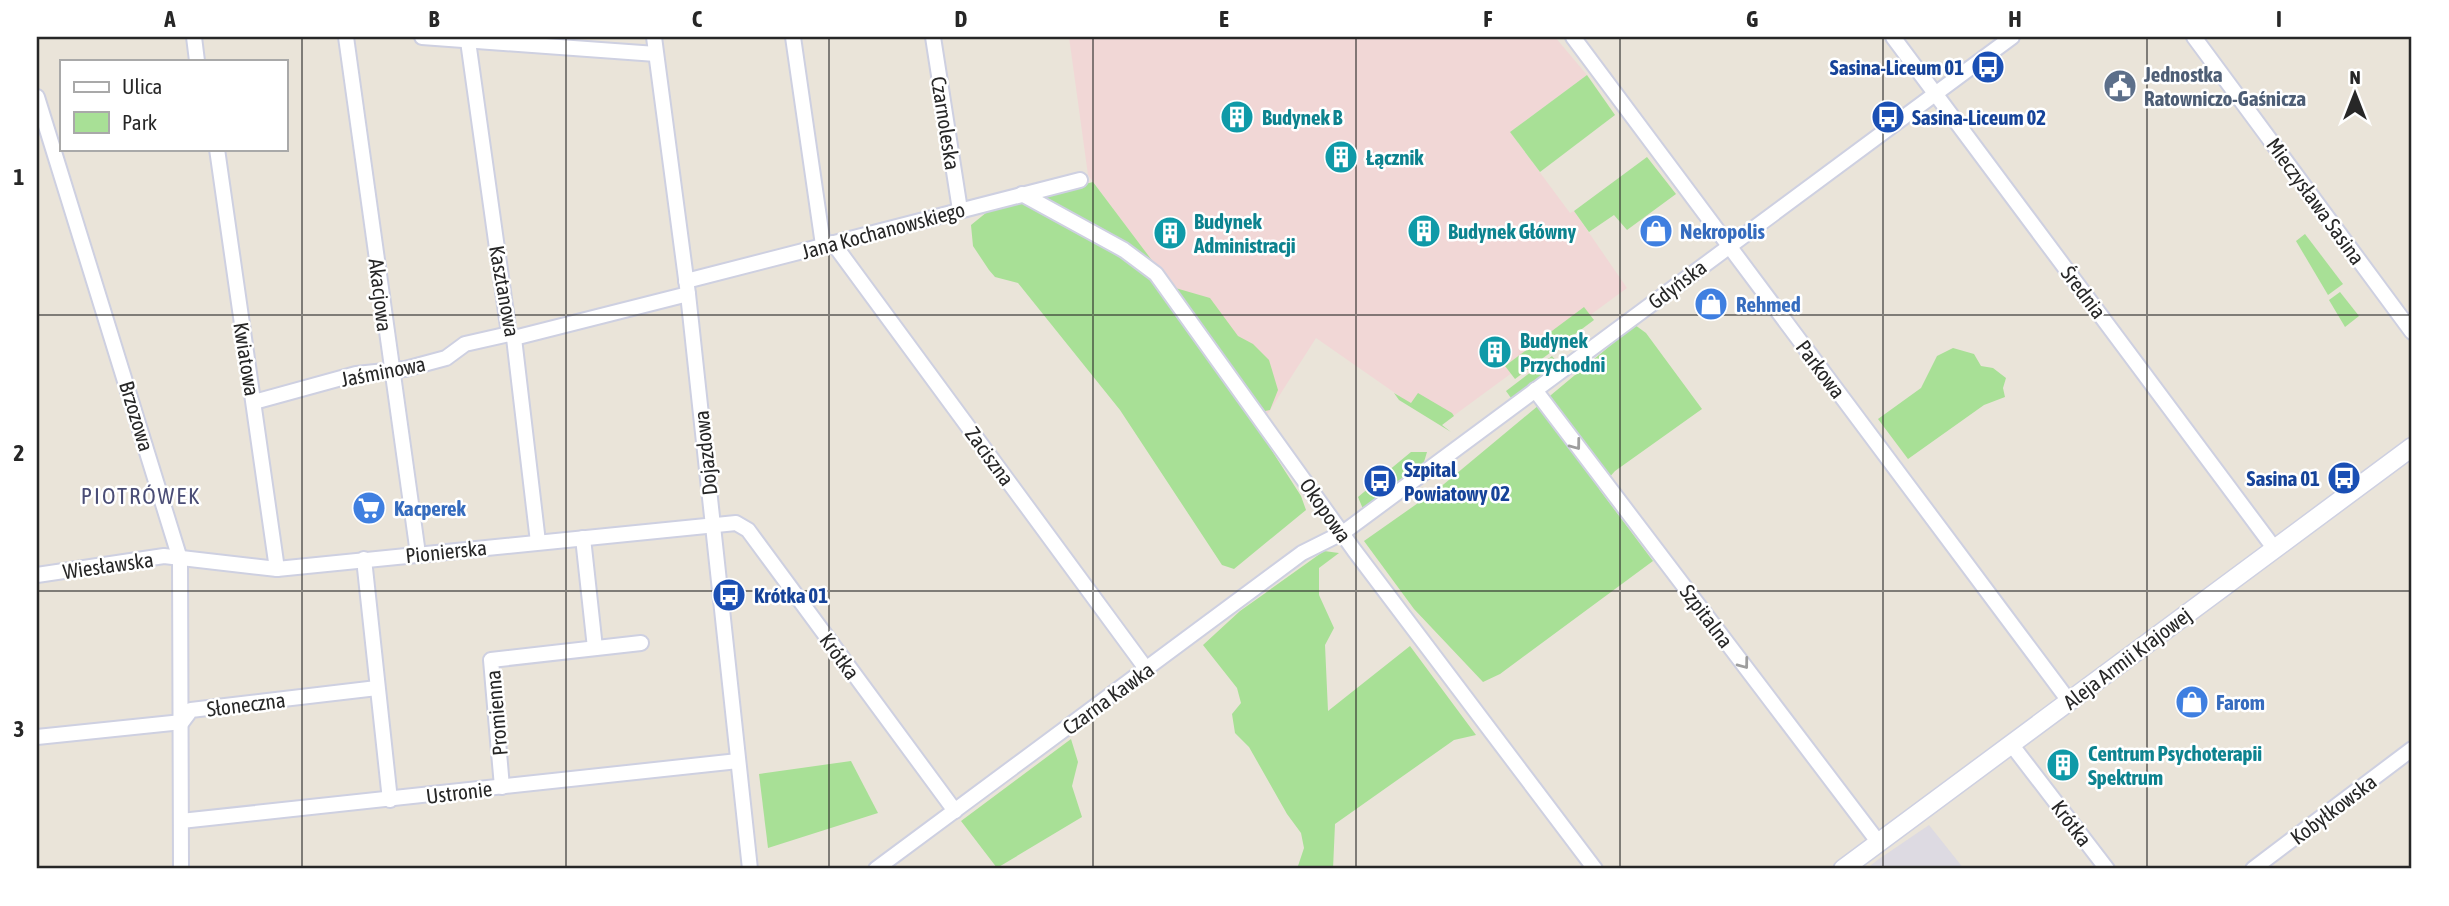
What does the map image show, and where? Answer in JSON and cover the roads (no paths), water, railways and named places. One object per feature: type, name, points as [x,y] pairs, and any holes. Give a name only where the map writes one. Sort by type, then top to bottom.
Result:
[{"type":"street","points":[[194,37],[197,60]]},
{"type":"street","name":"Akacjowa","points":[[346,37],[418,554]]},
{"type":"street","points":[[422,37],[656,54]]},
{"type":"street","name":"Dojazdowa","points":[[654,37],[687,288],[750,869]]},
{"type":"street","name":"Zaciszna","points":[[793,37],[828,244],[1147,670]]},
{"type":"street","name":"Czarnoleska","points":[[933,37],[960,210]]},
{"type":"street","name":"Parkowa","points":[[1573,37],[2069,701]]},
{"type":"street","name":"Średnia","points":[[1893,37],[2274,548]]},
{"type":"street","name":"Gdyńska","points":[[1344,533],[1728,245],[2012,37]]},
{"type":"street","name":"Mieczysława Sasina","points":[[2194,37],[2412,332]]},
{"type":"street","name":"Kasztanowa","points":[[468,41],[512,336],[538,542]]},
{"type":"street","name":"Brzozowa","points":[[37,100],[180,559],[181,869]]},
{"type":"street","name":"Kwiatowa","points":[[217,150],[277,569]]},
{"type":"street","name":"Jana Kochanowskiego","points":[[687,288],[828,244],[1080,180]]},
{"type":"street","name":"Okopowa","points":[[1022,194],[1125,250],[1156,274],[1344,533],[1595,869]]},
{"type":"street","name":"Jaśminowa","points":[[254,402],[356,374],[391,370],[446,358],[465,344],[512,336],[687,288]]},
{"type":"street","name":"Szpitalna","points":[[1535,390],[1878,843]]},
{"type":"street","name":"Aleja Armii Krajowej","points":[[1843,869],[2412,447]]},
{"type":"street","name":"Krótka","points":[[713,524],[736,523],[748,530],[955,811]]},
{"type":"street","name":"Pionierska","points":[[180,559],[277,569],[713,524]]},
{"type":"street","name":"Czarna Kawka","points":[[876,869],[1302,553],[1344,533]]},
{"type":"street","points":[[583,538],[595,648]]},
{"type":"street","name":"Wiesławska","points":[[37,576],[143,558],[180,559]]},
{"type":"street","points":[[364,559],[390,800]]},
{"type":"street","name":"Promienna","points":[[502,787],[491,660],[641,643]]},
{"type":"street","name":"Słoneczna","points":[[37,737],[182,722],[191,710],[377,688]]},
{"type":"street","name":"Krótka","points":[[2011,744],[2107,869]]},
{"type":"street","name":"Kobyłkowska","points":[[2253,869],[2412,750]]},
{"type":"street","name":"Ustronie","points":[[181,821],[738,761]]},
{"type":"place","name":"Sasina-Liceum 01","points":[[1988,67]]},
{"type":"place","name":"Jednostka Ratowniczo-Gaśnicza","points":[[2120,86]]},
{"type":"place","name":"Budynek B","points":[[1237,117]]},
{"type":"place","name":"Sasina-Liceum 02","points":[[1888,117]]},
{"type":"place","name":"Łącznik","points":[[1341,157]]},
{"type":"place","name":"Budynek Główny","points":[[1424,231]]},
{"type":"place","name":"Nekropolis","points":[[1656,231]]},
{"type":"place","name":"Budynek Administracji","points":[[1170,233]]},
{"type":"place","name":"Rehmed","points":[[1711,304]]},
{"type":"place","name":"Budynek Przychodni","points":[[1495,352]]},
{"type":"place","name":"Sasina 01","points":[[2344,478]]},
{"type":"place","name":"Szpital Powiatowy 02","points":[[1380,481]]},
{"type":"place","name":"Kacperek","points":[[369,508]]},
{"type":"place","name":"Krótka 01","points":[[729,595]]},
{"type":"place","name":"Farom","points":[[2192,702]]},
{"type":"place","name":"Centrum Psychoterapii Spektrum","points":[[2063,765]]},
{"type":"district","name":"PIOTRÓWEK","points":[[141,496]]}]
